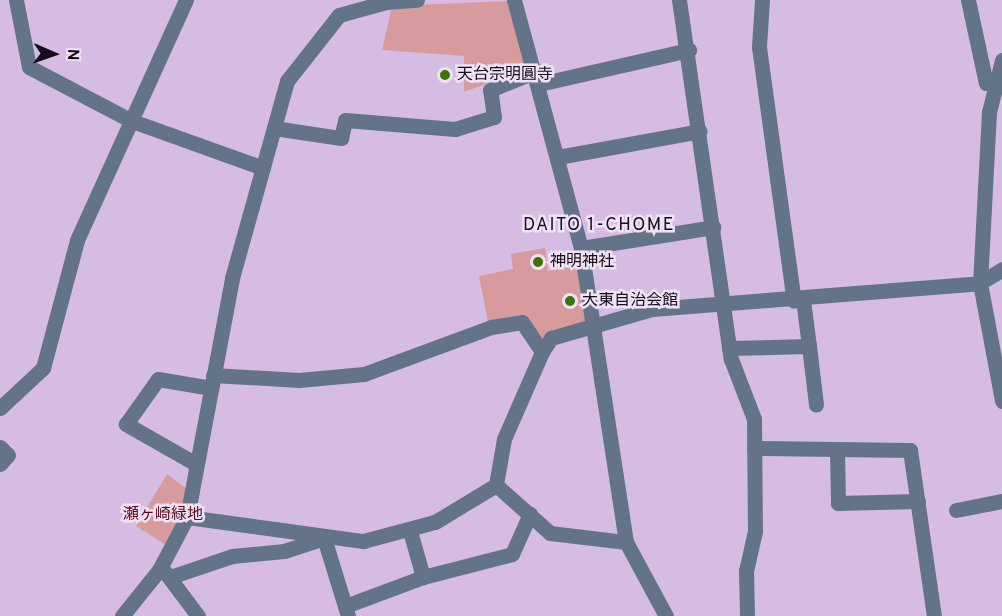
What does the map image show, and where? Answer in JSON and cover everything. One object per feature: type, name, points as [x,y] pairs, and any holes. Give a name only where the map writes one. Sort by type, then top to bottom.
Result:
[{"type":"street","points":[[16,0],[29,67],[132,121],[263,168]]},
{"type":"street","points":[[0,408],[43,368],[77,240],[186,0]]},
{"type":"street","points":[[122,616],[166,573],[186,517],[232,278],[287,81],[316,41],[339,15],[386,1],[417,0]]},
{"type":"street","points":[[514,0],[537,77],[582,248],[626,542],[666,616]]},
{"type":"street","points":[[679,0],[689,50],[729,348],[754,419],[755,531],[746,571],[747,616]]},
{"type":"street","points":[[762,0],[759,47],[799,300],[809,346],[816,405]]},
{"type":"street","points":[[968,0],[986,83]]},
{"type":"street","points":[[274,128],[341,138],[345,120],[455,129],[495,117],[490,90],[537,77],[689,50]]},
{"type":"street","points":[[1002,60],[989,112],[980,283],[1002,401]]},
{"type":"street","points":[[558,157],[700,131]]},
{"type":"street","points":[[582,248],[713,227]]},
{"type":"street","points":[[496,485],[504,439],[542,352],[551,338],[652,309],[799,300],[980,283],[1002,269]]},
{"type":"street","points":[[196,464],[126,424],[158,379],[298,380],[364,374],[515,321],[530,330],[542,352]]},
{"type":"street","points":[[729,348],[809,346]]},
{"type":"street","points":[[0,447],[8,455],[0,464]]},
{"type":"street","points":[[754,448],[910,450],[934,616]]},
{"type":"street","points":[[837,450],[838,503],[918,501]]},
{"type":"street","points":[[496,485],[550,533],[626,542]]},
{"type":"street","points":[[186,517],[324,538],[363,541],[410,531],[496,485]]},
{"type":"street","points":[[956,510],[1002,501]]},
{"type":"street","points":[[324,538],[348,611],[423,577],[512,554],[530,514]]},
{"type":"street","points":[[410,531],[423,577]]},
{"type":"street","points":[[166,573],[232,556],[284,551],[324,538]]},
{"type":"street","points":[[166,573],[198,616]]},
{"type":"green space","points":[[507,1],[526,69],[464,92],[464,56],[382,50],[392,6]]},
{"type":"green space","points":[[545,248],[548,271],[579,266],[587,322],[542,347],[521,316],[488,322],[479,276],[513,269],[511,254]]},
{"type":"green space","name":"瀬ヶ崎緑地","points":[[167,474],[187,489],[182,515],[166,545],[136,526]]},
{"type":"place","name":"天台宗明圓寺","points":[[445,75]]},
{"type":"place","name":"神明神社","points":[[538,262]]},
{"type":"place","name":"大東自治会館","points":[[570,301]]},
{"type":"district","name":"DAITO 1-CHOME","points":[[599,226]]}]
